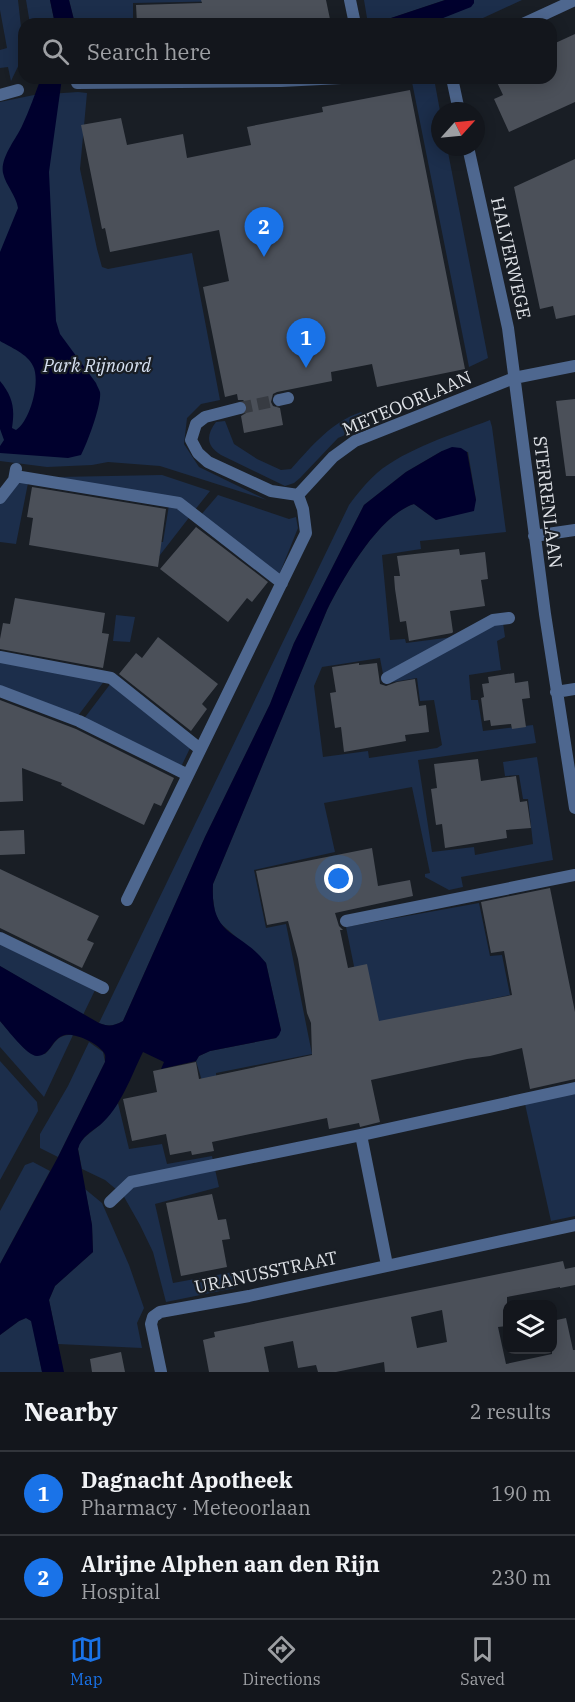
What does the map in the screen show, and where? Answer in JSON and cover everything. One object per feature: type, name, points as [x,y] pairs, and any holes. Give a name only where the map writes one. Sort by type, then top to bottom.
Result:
[{"type":"street","points":[[350,0],[354,18]]},
{"type":"street","points":[[536,18],[575,0]]},
{"type":"street","points":[[453,84],[457,102]]},
{"type":"street","points":[[0,95],[18,90]]},
{"type":"street","name":"HALVERWEGE","points":[[470,156],[508,328],[514,361],[514,378]]},
{"type":"street","name":"METEOORLAAN","points":[[298,495],[333,457],[355,441],[514,378],[575,366]]},
{"type":"street","name":"STERRENLAAN","points":[[514,378],[556,692],[575,808]]},
{"type":"street","points":[[127,900],[306,532],[303,509],[298,495],[271,491],[208,462],[198,453],[191,440],[196,424],[205,417],[240,408]]},
{"type":"street","points":[[0,498],[14,480],[15,472],[179,503],[282,583]]},
{"type":"street","points":[[534,536],[575,530]]},
{"type":"street","points":[[387,678],[493,620],[509,618]]},
{"type":"street","points":[[0,657],[111,678],[200,749]]},
{"type":"street","points":[[556,692],[575,689]]},
{"type":"street","points":[[0,691],[78,721],[188,775]]},
{"type":"street","points":[[346,921],[575,875]]},
{"type":"street","points":[[0,938],[103,988]]},
{"type":"street","points":[[110,1202],[131,1182],[575,1088]]},
{"type":"street","points":[[361,1135],[387,1265]]},
{"type":"street","name":"URANUSSTRAAT","points":[[161,1372],[151,1324],[153,1317],[160,1312],[249,1296],[575,1225]]},
{"type":"green space","points":[[0,0],[18,0],[20,18],[18,18],[18,66],[11,81],[8,67],[0,68],[0,50],[7,48]]},
{"type":"green space","points":[[26,0],[50,0],[54,18],[29,18]]},
{"type":"green space","points":[[69,0],[232,0],[133,3],[133,18],[74,18]]},
{"type":"green space","points":[[364,0],[445,0],[391,18],[367,18]]},
{"type":"green space","points":[[474,0],[522,0],[483,18],[441,18],[474,3]]},
{"type":"green space","points":[[412,84],[435,84],[438,102],[431,102],[431,156],[449,156],[488,358],[469,367]]},
{"type":"green space","name":"Park Rijnoord","points":[[87,93],[80,169],[102,267],[108,269],[192,253],[220,400],[201,404],[187,418],[184,444],[199,467],[267,500],[160,466],[108,462],[47,467],[0,461],[0,102],[34,95]]},
{"type":"green space","points":[[361,412],[367,423],[365,426],[338,438],[300,478],[285,486],[216,452],[209,440],[210,431],[216,422],[225,421],[234,444],[257,459],[281,470],[291,469],[331,429]]},
{"type":"green space","points":[[490,420],[506,532],[420,541],[421,549],[382,555],[390,640],[405,639],[406,643],[453,637],[383,674],[380,658],[322,667],[314,686],[323,757],[368,751],[369,758],[437,748],[442,745],[434,700],[420,701],[417,678],[387,683],[493,625],[503,623],[505,637],[497,641],[501,670],[469,675],[471,700],[478,700],[483,731],[533,725],[536,743],[418,760],[432,852],[474,847],[475,855],[533,844],[528,799],[523,799],[519,775],[505,776],[503,762],[537,757],[553,860],[461,877],[463,887],[449,890],[425,877],[425,874],[430,873],[412,787],[324,803],[335,852],[254,870],[266,928],[286,924],[312,1054],[216,1073],[216,1078],[202,1081],[196,1061],[199,1056],[210,1051],[276,1038],[281,1030],[266,963],[220,923],[215,913],[213,884],[327,610],[342,581],[363,549],[375,534],[401,510],[414,504],[436,520],[476,500],[468,452],[442,451],[406,472],[364,505],[294,643],[270,704],[205,837],[123,1021],[111,1025],[99,1023],[349,505],[362,488],[388,464],[430,443]]},
{"type":"green space","points":[[162,475],[210,491],[194,511],[58,477]]},
{"type":"green space","points":[[16,480],[28,483],[16,544],[0,542],[0,504]]},
{"type":"green space","points":[[218,495],[289,519],[296,517],[298,528],[279,575],[200,516]]},
{"type":"green space","points":[[169,505],[191,515],[153,564],[157,542],[163,542]]},
{"type":"green space","points":[[116,615],[135,617],[130,642],[113,641]]},
{"type":"green space","points":[[0,662],[105,680],[77,717],[0,688]]},
{"type":"green space","points":[[111,683],[191,746],[181,767],[83,720]]},
{"type":"green space","points":[[479,903],[490,956],[502,955],[510,995],[366,1025],[346,927]]},
{"type":"green space","points":[[0,943],[96,988],[83,1015],[0,966]]},
{"type":"green space","points":[[0,1021],[25,1049],[45,1054],[56,1040],[63,1036],[73,1035],[44,1097],[0,1047]]},
{"type":"green space","points":[[89,1042],[103,1052],[105,1062],[58,1157],[40,1148],[40,1134],[68,1086]]},
{"type":"green space","points":[[0,1061],[37,1102],[38,1111],[0,1180]]},
{"type":"green space","points":[[575,1093],[575,1216],[551,1221],[525,1104]]},
{"type":"green space","points":[[118,1103],[129,1149],[162,1144],[167,1164],[212,1156],[219,1187],[155,1204],[173,1283],[233,1272],[235,1288],[166,1302],[153,1252],[123,1195],[105,1180],[82,1169],[79,1144],[101,1124]]},
{"type":"green space","points":[[33,1162],[50,1171],[0,1264],[0,1211],[25,1165]]},
{"type":"green space","points":[[85,1189],[102,1203],[129,1265],[144,1308],[137,1323],[142,1348],[58,1344],[49,1300],[55,1286],[93,1252],[92,1225]]},
{"type":"green space","points":[[26,1318],[32,1321],[42,1372],[0,1372],[0,1335]]},
{"type":"shaded area","points":[[50,0],[69,0],[74,18],[54,18]]},
{"type":"shaded area","points":[[445,0],[474,0],[471,7],[443,18],[391,18]]},
{"type":"shaded area","points":[[39,84],[61,84],[49,172],[56,321],[60,334],[96,383],[100,392],[96,414],[84,450],[81,455],[68,458],[0,453],[0,446],[4,440],[0,429],[0,381],[10,398],[13,409],[12,428],[16,430],[30,410],[36,381],[31,362],[18,351],[0,341],[0,252],[18,208],[4,178],[3,167],[6,155],[30,108]]},
{"type":"shaded area","points":[[452,447],[461,448],[467,452],[476,500],[474,511],[436,520],[414,504],[401,510],[388,521],[363,549],[342,581],[327,610],[213,884],[213,902],[216,915],[222,924],[266,963],[281,1030],[279,1035],[276,1038],[210,1051],[199,1056],[196,1061],[161,1069],[164,1062],[143,1052],[114,1109],[79,1145],[92,1225],[93,1252],[55,1286],[49,1300],[64,1372],[42,1372],[31,1321],[26,1318],[19,1321],[0,1335],[0,1264],[58,1157],[105,1062],[105,1056],[101,1049],[91,1042],[72,1035],[58,1038],[45,1054],[37,1056],[28,1052],[0,1021],[0,966],[99,1023],[111,1025],[123,1021],[205,837],[270,704],[294,643],[364,505],[406,472]]},
{"type":"building","points":[[201,0],[326,0],[330,18],[137,18],[136,5],[202,3]]},
{"type":"building","points":[[575,34],[575,102],[509,132],[494,99],[503,95],[498,84],[557,84],[557,42]]},
{"type":"building","points":[[410,90],[465,369],[377,387],[372,364],[331,372],[332,381],[273,394],[271,402],[273,406],[280,408],[283,425],[244,433],[241,416],[246,413],[248,405],[243,400],[238,400],[237,394],[225,397],[203,287],[229,281],[219,230],[110,252],[105,228],[102,229],[81,125],[121,118],[127,145],[183,134],[187,158],[251,145],[247,127],[323,112],[322,107]]},
{"type":"building","points":[[575,159],[575,315],[556,319],[553,306],[540,309],[514,187]]},
{"type":"building","points":[[575,399],[575,476],[566,476],[556,401]]},
{"type":"building","points":[[32,487],[166,509],[158,567],[29,545],[33,518],[27,517]]},
{"type":"building","points":[[196,527],[268,582],[252,602],[247,598],[228,622],[160,569]]},
{"type":"building","points":[[459,549],[460,555],[485,552],[488,579],[481,580],[485,606],[450,611],[452,633],[409,641],[406,621],[400,622],[395,589],[394,576],[400,576],[397,556]]},
{"type":"building","points":[[15,598],[105,613],[102,633],[109,634],[103,668],[0,649],[3,623],[10,624]]},
{"type":"building","points":[[158,637],[218,684],[202,704],[207,709],[191,731],[119,674],[136,653],[142,658]]},
{"type":"building","points":[[359,663],[359,665],[377,663],[380,684],[386,686],[415,679],[419,706],[426,705],[429,732],[405,735],[406,741],[344,752],[341,727],[335,728],[330,693],[336,692],[332,667]]},
{"type":"building","points":[[514,673],[515,683],[528,681],[530,698],[522,699],[526,727],[512,729],[511,724],[491,726],[490,720],[484,721],[482,684],[489,683],[488,677]]},
{"type":"building","points":[[0,700],[76,729],[174,778],[161,806],[154,803],[144,825],[61,785],[62,783],[22,768],[23,801],[0,802]]},
{"type":"building","points":[[478,759],[481,781],[516,776],[520,802],[527,801],[531,828],[506,830],[507,838],[445,848],[442,824],[436,825],[431,789],[437,788],[434,764]]},
{"type":"building","points":[[24,830],[25,854],[0,855],[0,831]]},
{"type":"building","points":[[372,848],[378,886],[410,880],[413,896],[335,913],[339,926],[343,930],[340,930],[348,968],[367,964],[379,1021],[512,995],[504,951],[491,953],[481,902],[550,888],[575,1012],[575,1079],[530,1089],[522,1048],[371,1080],[380,1122],[360,1127],[359,1123],[329,1129],[327,1118],[212,1142],[214,1151],[192,1155],[191,1151],[170,1155],[166,1134],[132,1141],[123,1099],[157,1092],[153,1071],[196,1062],[199,1079],[312,1055],[311,1023],[288,921],[267,925],[256,871]]},
{"type":"building","points":[[0,869],[99,916],[87,940],[94,943],[82,968],[0,928]]},
{"type":"building","points":[[212,1194],[218,1220],[226,1219],[230,1239],[222,1240],[227,1267],[181,1276],[166,1203]]},
{"type":"building","points":[[563,1261],[565,1269],[575,1267],[575,1285],[507,1297],[507,1300],[503,1300],[503,1326],[498,1327],[506,1364],[557,1354],[557,1320],[566,1318],[573,1350],[575,1350],[575,1372],[385,1372],[384,1362],[336,1372],[318,1372],[316,1365],[298,1368],[293,1341],[264,1347],[269,1372],[209,1372],[203,1340],[215,1337],[214,1332]],"holes":[[[442,1310],[447,1342],[417,1348],[411,1317]]]},
{"type":"building","points":[[121,1352],[125,1372],[92,1372],[90,1359]]},
{"type":"tunnel","points":[[240,408],[279,400]]},
{"type":"place","name":"Alrijne Alphen aan den Rijn","points":[[264,257]]},
{"type":"place","name":"Dagnacht Apotheek","points":[[306,368]]}]
